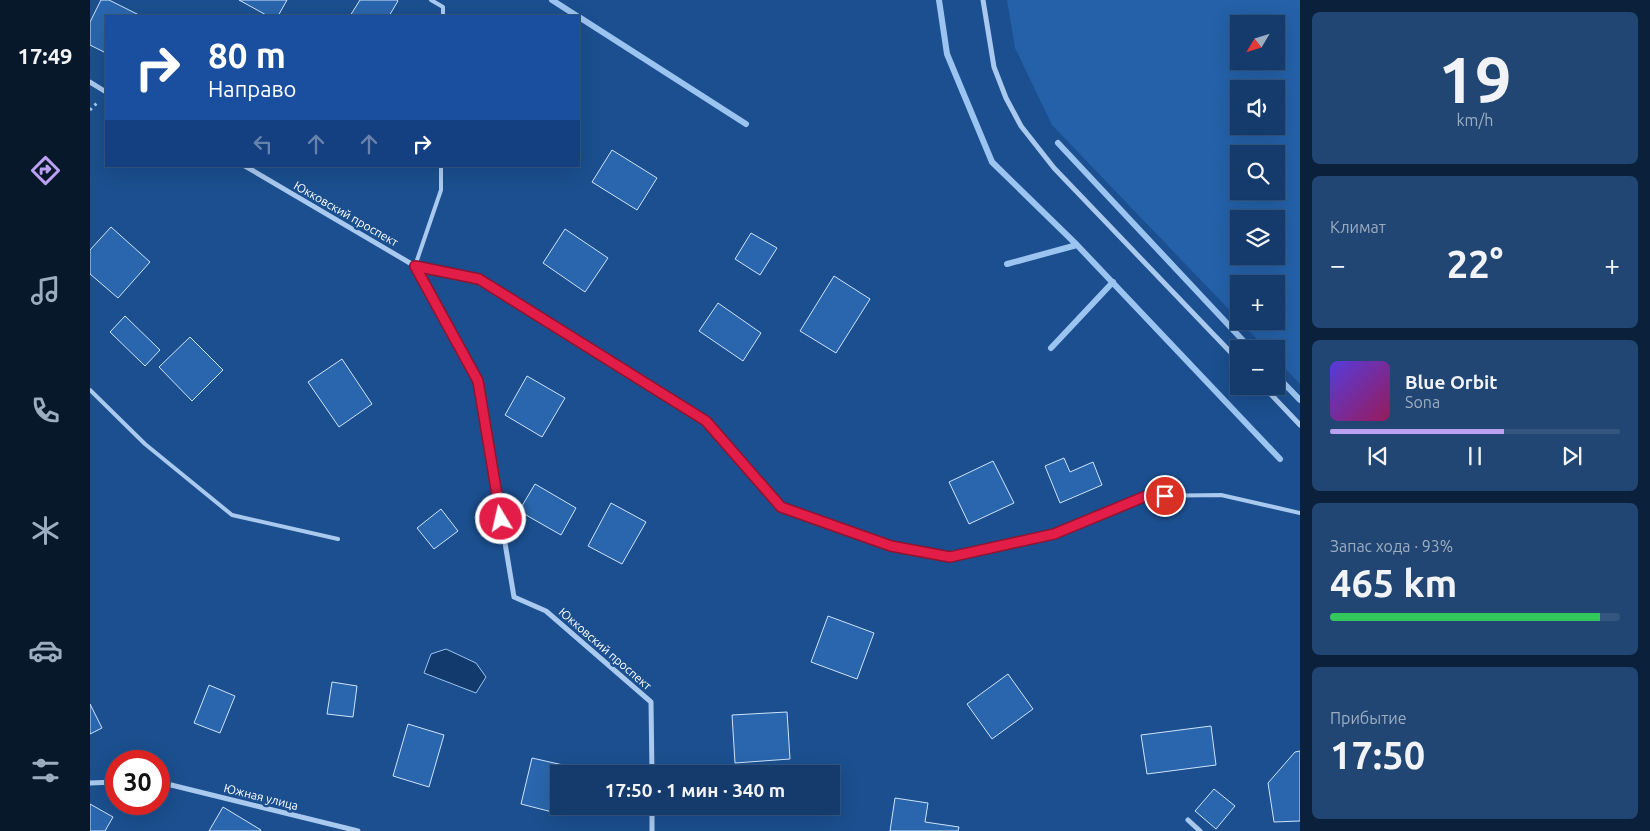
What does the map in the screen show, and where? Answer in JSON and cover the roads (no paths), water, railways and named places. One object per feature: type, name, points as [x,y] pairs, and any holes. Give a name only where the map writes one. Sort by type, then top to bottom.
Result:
[{"type":"street","points":[[983,0],[994,67],[1006,98],[1021,126],[1054,168],[1230,352]]},
{"type":"street","points":[[90,82],[105,91]]},
{"type":"street","name":"Юкковский проспект","points":[[247,167],[415,266],[478,381],[514,597],[546,611],[651,702],[652,765]]},
{"type":"street","points":[[1272,395],[1300,425]]},
{"type":"street","points":[[90,783],[105,782]]},
{"type":"street","name":"Южная улица","points":[[170,785],[358,831]]},
{"type":"street","points":[[652,815],[652,831]]},
{"type":"street","points":[[1188,820],[1200,831]]},
{"type":"lane","points":[[431,0],[443,7],[443,15]]},
{"type":"lane","points":[[441,167],[440,190],[415,266],[479,279],[706,421],[781,507],[891,546],[950,557],[1054,534],[1146,496],[1221,496],[1300,512]]},
{"type":"lane","points":[[90,390],[144,444],[232,515],[338,539]]},
{"type":"waterway","points":[[552,0],[575,15]]},
{"type":"waterway","points":[[939,0],[947,54],[992,162],[1077,245],[1280,459]]},
{"type":"waterway","points":[[580,18],[746,124]]},
{"type":"waterway","points":[[1058,143],[1243,340]]},
{"type":"waterway","points":[[1007,264],[1077,245]]},
{"type":"waterway","points":[[1051,348],[1113,282]]},
{"type":"waterway","points":[[1285,384],[1300,400]]}]
